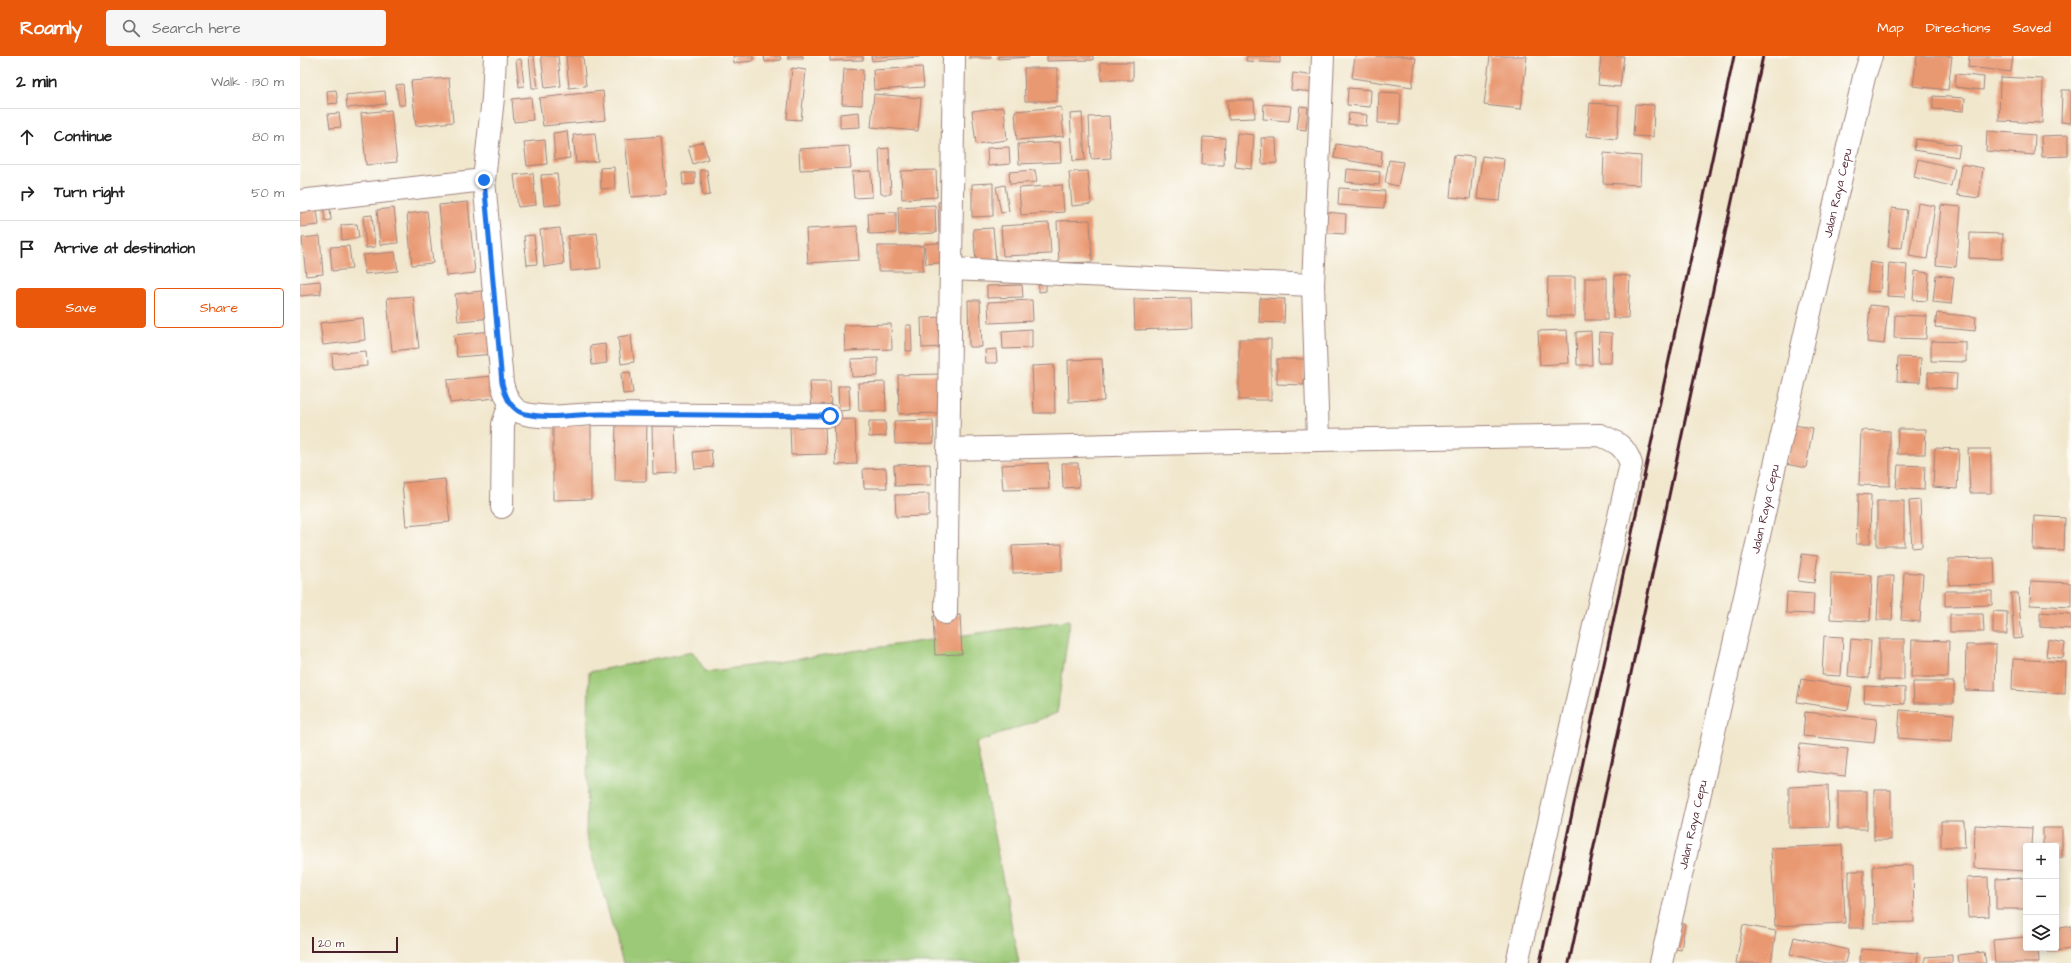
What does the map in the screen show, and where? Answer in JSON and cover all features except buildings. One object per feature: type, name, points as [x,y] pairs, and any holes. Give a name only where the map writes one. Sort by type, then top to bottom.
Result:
[{"type":"main road","points":[[495,56],[493,98],[484,180],[502,383],[506,398],[510,404],[525,414],[547,416],[594,413],[830,416]]},
{"type":"main road","points":[[946,613],[954,56]]},
{"type":"main road","points":[[1318,440],[1313,285],[1323,56]]},
{"type":"main road","name":"Jalan Raya Cepu","points":[[1661,963],[1864,77],[1871,56]]},
{"type":"main road","points":[[300,201],[484,180]]},
{"type":"main road","points":[[951,269],[1313,285]]},
{"type":"main road","points":[[502,506],[503,424],[510,404]]},
{"type":"main road","points":[[948,450],[1318,440],[1600,435],[1616,442],[1627,452],[1631,464],[1517,963]]},
{"type":"green space","points":[[1070,620],[1057,713],[976,743],[1019,963],[623,963],[586,835],[589,672],[693,652],[706,672]]},
{"type":"railway","points":[[1540,963],[1734,56]]},
{"type":"railway","points":[[1569,963],[1763,56]]},
{"type":"route","points":[[484,180],[491,278],[502,383],[506,398],[510,404],[525,414],[547,416],[594,413],[830,416]]}]
